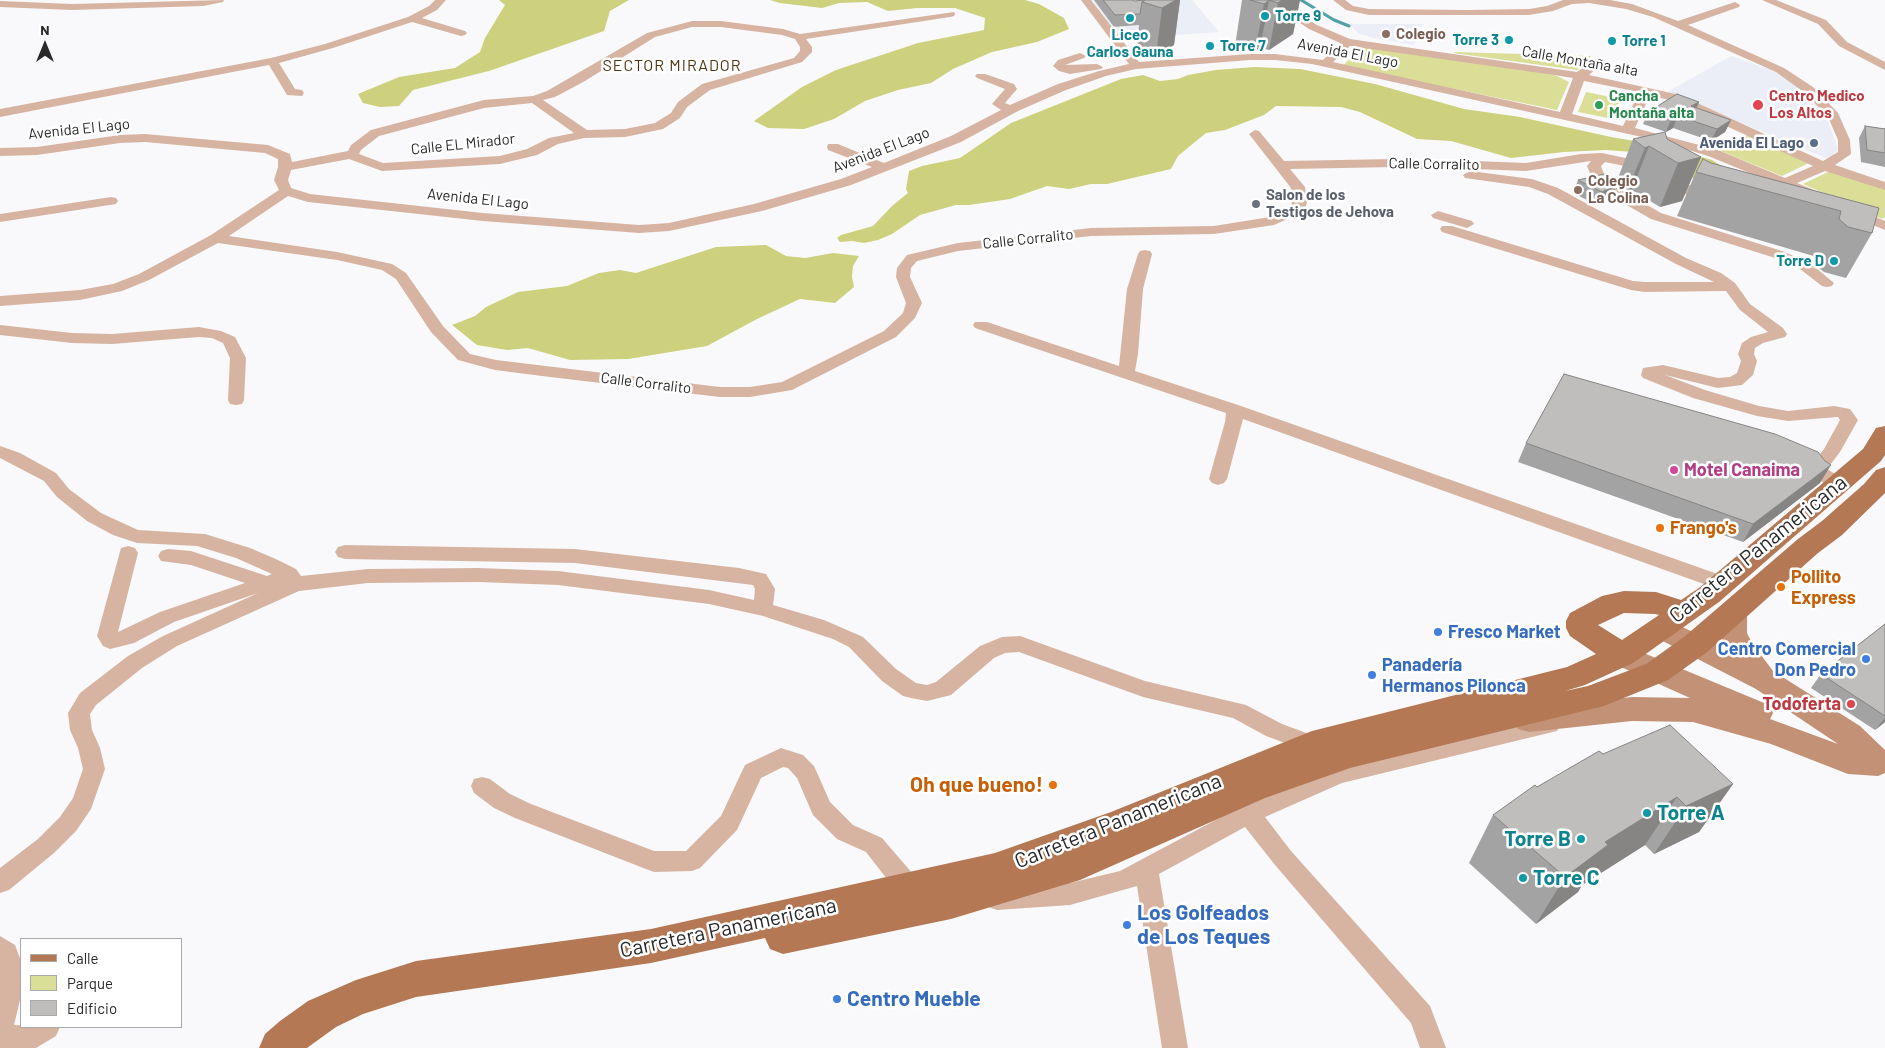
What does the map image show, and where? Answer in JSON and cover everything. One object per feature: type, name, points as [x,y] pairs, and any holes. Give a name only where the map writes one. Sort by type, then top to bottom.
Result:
[{"type":"main road","name":"Carretera Panamericana","points":[[1642,668],[1661,628],[1710,595],[1839,484],[1872,455],[1885,434]]},
{"type":"main road","name":"Carretera Panamericana","points":[[304,1048],[326,1031],[360,1014],[420,994],[651,964],[951,903],[1067,869],[1253,788],[1349,755],[1488,724],[1593,697],[1642,668],[1695,645],[1832,528],[1885,476]]},
{"type":"main road","points":[[1642,668],[1587,633],[1581,628],[1581,621],[1612,604],[1624,602],[1656,603],[1685,612]]},
{"type":"main road","name":"Carretera Panamericana","points":[[279,1048],[322,1014],[356,998],[416,979],[651,946],[995,869],[1053,849],[1312,744],[1574,677],[1642,668]]},
{"type":"street","points":[[0,4],[72,7],[203,3],[219,0]]},
{"type":"street","name":"Avenida El Lago","points":[[0,113],[272,61],[330,46],[412,19],[433,8],[441,0]]},
{"type":"street","points":[[1086,0],[1131,67]]},
{"type":"street","points":[[1271,0],[1313,28],[1347,42],[1325,64]]},
{"type":"street","points":[[1338,0],[1350,8],[1370,12],[1468,13],[1528,12],[1579,0],[1611,1],[1639,9],[1676,24],[1791,76],[1821,101],[1834,116],[1841,131],[1845,154],[1824,166],[1786,183]]},
{"type":"street","points":[[1767,0],[1822,22],[1843,44],[1885,68]]},
{"type":"street","points":[[1676,24],[1735,5]]},
{"type":"street","points":[[534,99],[550,94],[581,78],[651,35],[680,26],[721,24],[772,30],[799,37],[950,14]]},
{"type":"street","points":[[412,19],[461,33]]},
{"type":"street","points":[[534,99],[584,134],[625,132],[659,126],[676,115],[682,105],[706,87],[798,60],[806,52],[806,47],[799,37]]},
{"type":"street","name":"Calle Montaña alta","points":[[1347,42],[1580,76],[1676,98],[1824,166],[1885,186]]},
{"type":"street","points":[[1080,56],[1062,62],[1059,66],[1063,70],[1120,63],[1131,67]]},
{"type":"street","name":"Avenida El Lago","points":[[286,191],[308,198],[483,217],[639,229],[669,227],[789,200],[846,182],[956,139],[1010,110],[1062,87],[1131,67],[1250,57],[1294,58],[1628,129],[1713,153],[1822,199]]},
{"type":"street","points":[[272,61],[291,92],[298,94]]},
{"type":"street","points":[[1565,116],[1580,76],[1596,63]]},
{"type":"street","points":[[981,76],[1010,87],[1011,90],[998,104],[1010,110]]},
{"type":"street","points":[[1628,129],[1646,90]]},
{"type":"street","name":"Calle EL Mirador","points":[[534,99],[484,104],[375,133],[361,144],[353,154],[355,158],[382,167],[500,160],[532,152],[554,141],[584,134]]},
{"type":"street","points":[[1255,134],[1280,165]]},
{"type":"street","name":"Avenida El Lago","points":[[0,152],[37,151],[110,140],[146,138],[268,149],[285,157],[286,168]]},
{"type":"street","points":[[832,148],[884,167]]},
{"type":"street","points":[[0,300],[80,295],[117,288],[144,277],[216,238],[286,191],[281,180],[286,168],[353,154]]},
{"type":"street","points":[[1602,157],[1594,166],[1596,173],[1616,193],[1656,216],[1777,254],[1805,266],[1827,283]]},
{"type":"street","name":"Calle Corralito","points":[[1280,165],[1395,163],[1430,166],[1449,164],[1526,166],[1602,157],[1644,166],[1717,206],[1726,208]]},
{"type":"street","name":"Calle Corralito","points":[[216,238],[337,256],[387,267],[401,276],[437,329],[464,356],[476,360],[495,365],[720,392],[750,392],[786,386],[890,334],[910,315],[914,303],[904,277],[904,268],[912,258],[958,247],[1061,237],[1091,232],[1214,230],[1274,221],[1298,209],[1300,202],[1298,187],[1280,165]]},
{"type":"street","points":[[1430,166],[1465,174],[1532,183],[1554,191],[1681,261],[1716,276],[1730,286],[1746,307],[1779,334],[1757,340],[1748,346],[1746,354],[1749,361],[1745,375],[1736,381],[1718,383],[1663,370],[1649,371],[1649,375],[1698,394],[1757,411],[1788,416],[1834,411],[1844,413],[1850,420],[1831,452],[1817,469],[1821,474],[1839,484]]},
{"type":"street","points":[[0,218],[111,201]]},
{"type":"street","points":[[1840,206],[1884,225]]},
{"type":"street","points":[[1438,215],[1650,280],[1661,286]]},
{"type":"street","points":[[1849,224],[1884,225]]},
{"type":"street","points":[[1447,229],[1631,285],[1645,287],[1730,286]]},
{"type":"street","points":[[1126,373],[1130,354],[1135,289],[1146,254]]},
{"type":"street","points":[[981,325],[1235,410],[1722,583]]},
{"type":"street","points":[[0,330],[72,338],[112,339],[171,334],[215,334],[229,340],[238,358],[236,400]]},
{"type":"street","points":[[1218,479],[1234,422],[1235,410]]},
{"type":"street","points":[[0,452],[14,457],[50,477],[63,493],[94,517],[120,530],[137,536],[198,539],[243,553],[292,578]]},
{"type":"street","points":[[345,552],[575,556],[739,575],[759,579],[766,589],[763,609]]},
{"type":"street","points":[[128,553],[107,636],[110,641],[127,638],[167,617],[213,600],[266,583],[292,578],[479,574],[558,578],[709,597],[763,609],[816,625],[856,642],[889,675],[911,690],[927,693],[943,689],[987,652],[1002,645],[1020,644],[1143,689],[1238,711],[1274,730],[1312,744]]},
{"type":"street","points":[[168,556],[191,558],[213,564],[266,583]]},
{"type":"street","points":[[0,882],[63,830],[83,802],[94,769],[89,748],[81,730],[79,713],[88,699],[136,662],[170,641],[292,578]]},
{"type":"street","points":[[1733,613],[1733,633],[1740,649],[1791,706],[1794,718],[1785,730]]},
{"type":"street","points":[[1661,628],[1737,664],[1773,686],[1848,735],[1881,765]]},
{"type":"street","points":[[1642,668],[1693,710]]},
{"type":"street","points":[[1642,668],[1785,730],[1881,765]]},
{"type":"street","points":[[1488,724],[1632,709],[1693,710],[1785,730]]},
{"type":"street","points":[[951,903],[1070,894],[1125,880],[1248,814],[1338,775],[1570,720],[1632,709]]},
{"type":"street","points":[[482,786],[502,800],[523,811],[654,862],[692,861],[729,823],[753,772],[781,756],[795,761],[806,773],[821,808],[845,832],[874,845],[910,889]]},
{"type":"street","points":[[1248,814],[1283,858],[1421,1015],[1433,1048]]},
{"type":"street","points":[[1146,869],[1175,1048]]},
{"type":"street","points":[[0,948],[6,953],[13,977],[0,1028],[7,1038],[28,1038],[45,1028]]},
{"type":"shaded area","points":[[1092,0],[1192,0],[1219,32],[1120,39]]},
{"type":"shaded area","name":"Colegio","points":[[1349,24],[1424,24],[1406,37],[1418,40],[1414,45],[1373,38],[1358,33]]},
{"type":"shaded area","name":"Centro Medico Los Altos","points":[[1731,56],[1783,74],[1796,84],[1827,117],[1838,150],[1828,159],[1667,92]]},
{"type":"green space","points":[[499,0],[629,0],[610,11],[604,31],[489,71],[413,90],[399,106],[380,107],[363,103],[358,94],[399,77],[455,68],[480,52],[485,38],[505,5]]},
{"type":"green space","points":[[770,0],[1025,0],[1039,4],[1064,18],[1069,29],[1037,42],[992,52],[953,69],[931,83],[898,90],[865,101],[834,119],[804,129],[768,128],[754,121],[802,87],[836,70],[918,43],[984,30],[985,18],[955,8],[917,8],[888,11],[867,2],[839,3],[822,8]]},
{"type":"green space","points":[[1362,45],[1543,72],[1569,82],[1557,110],[1343,66]]},
{"type":"green space","points":[[1453,53],[1591,56],[1577,70]]},
{"type":"green space","points":[[1255,67],[1300,69],[1375,84],[1464,109],[1520,117],[1611,137],[1664,146],[1712,160],[1723,167],[1713,189],[1645,153],[1606,150],[1564,152],[1511,158],[1451,141],[1417,139],[1360,112],[1341,107],[1276,106],[1264,115],[1225,130],[1206,133],[1178,156],[1171,169],[1107,184],[1091,184],[1069,189],[1047,186],[1010,199],[956,205],[920,215],[892,234],[864,243],[840,242],[837,238],[841,235],[873,226],[892,206],[908,193],[906,189],[909,171],[922,166],[960,158],[1011,123],[1121,79],[1143,75],[1160,81],[1178,79],[1188,75],[1216,70]]},
{"type":"green space","name":"Cancha Montaña alta","points":[[1586,92],[1620,99],[1613,119],[1578,112]]},
{"type":"green space","points":[[1747,135],[1813,161],[1782,176],[1716,149]]},
{"type":"green space","points":[[1832,170],[1885,188],[1885,217],[1882,219],[1803,184]]},
{"type":"green space","points":[[766,245],[786,256],[805,258],[833,253],[859,256],[853,266],[852,277],[854,287],[835,303],[800,299],[757,319],[707,346],[628,359],[570,360],[528,348],[507,350],[477,345],[452,325],[475,316],[486,307],[518,292],[567,286],[599,273],[620,270],[636,273],[716,247]]},
{"type":"building","points":[[1103,0],[1145,0],[1142,2],[1140,14],[1115,15]]},
{"type":"building","points":[[1145,0],[1176,0],[1162,8],[1142,2]]},
{"type":"building","points":[[1250,0],[1269,0],[1264,4]]},
{"type":"building","points":[[1269,0],[1282,0],[1278,3]]},
{"type":"building","points":[[1677,94],[1699,102],[1691,106],[1731,120],[1717,129],[1678,116],[1671,120],[1648,112]]},
{"type":"building","points":[[1865,126],[1885,129],[1885,153],[1867,150]]},
{"type":"building","points":[[1665,132],[1667,139],[1701,157],[1678,163],[1649,146],[1645,148],[1633,139]]},
{"type":"building","points":[[1703,159],[1711,163],[1879,208],[1872,233],[1848,227],[1839,219],[1841,211],[1696,172]]},
{"type":"building","points":[[1605,174],[1616,186],[1602,192],[1578,180]]},
{"type":"building","name":"Motel Canaima","points":[[1564,374],[1775,434],[1818,452],[1831,465],[1753,524],[1526,443]]},
{"type":"building","name":"Centro Comercial Don Pedro","points":[[1885,624],[1885,716],[1821,674]]},
{"type":"building","points":[[1670,725],[1733,784],[1686,806],[1677,797],[1605,842],[1608,845],[1565,877],[1493,815],[1535,785],[1537,787],[1599,751],[1603,754]]},
{"type":"waterway","points":[[1301,0],[1334,20],[1349,26]]},
{"type":"place","name":"Torre 9","points":[[1265,16]]},
{"type":"place","name":"Liceo Carlos Gauna","points":[[1130,18]]},
{"type":"place","name":"Colegio","points":[[1386,34]]},
{"type":"place","name":"Torre 3","points":[[1509,40]]},
{"type":"place","name":"Torre 1","points":[[1612,41]]},
{"type":"place","name":"Torre 7","points":[[1210,46]]},
{"type":"place","name":"Cancha Montaña alta","points":[[1599,105]]},
{"type":"place","name":"Centro Medico Los Altos","points":[[1758,105]]},
{"type":"place","name":"Avenida El Lago","points":[[1814,143]]},
{"type":"place","name":"Colegio La Colina","points":[[1578,190]]},
{"type":"place","name":"Salon de los Testigos de Jehova","points":[[1256,204]]},
{"type":"place","name":"Torre D","points":[[1834,261]]},
{"type":"place","name":"Motel Canaima","points":[[1674,470]]},
{"type":"place","name":"Frango's","points":[[1660,528]]},
{"type":"place","name":"Pollito Express","points":[[1781,587]]},
{"type":"place","name":"Fresco Market","points":[[1438,632]]},
{"type":"place","name":"Centro Comercial Don Pedro","points":[[1866,659]]},
{"type":"place","name":"Panadería Hermanos Pilonca","points":[[1372,675]]},
{"type":"place","name":"Todoferta","points":[[1851,704]]},
{"type":"place","name":"Oh que bueno!","points":[[1053,785]]},
{"type":"place","name":"Torre A","points":[[1647,813]]},
{"type":"place","name":"Torre B","points":[[1581,839]]},
{"type":"place","name":"Torre C","points":[[1523,878]]},
{"type":"place","name":"Los Golfeados de Los Teques","points":[[1127,925]]},
{"type":"place","name":"Centro Mueble","points":[[837,999]]},
{"type":"district","name":"SECTOR MIRADOR","points":[[672,66]]}]
